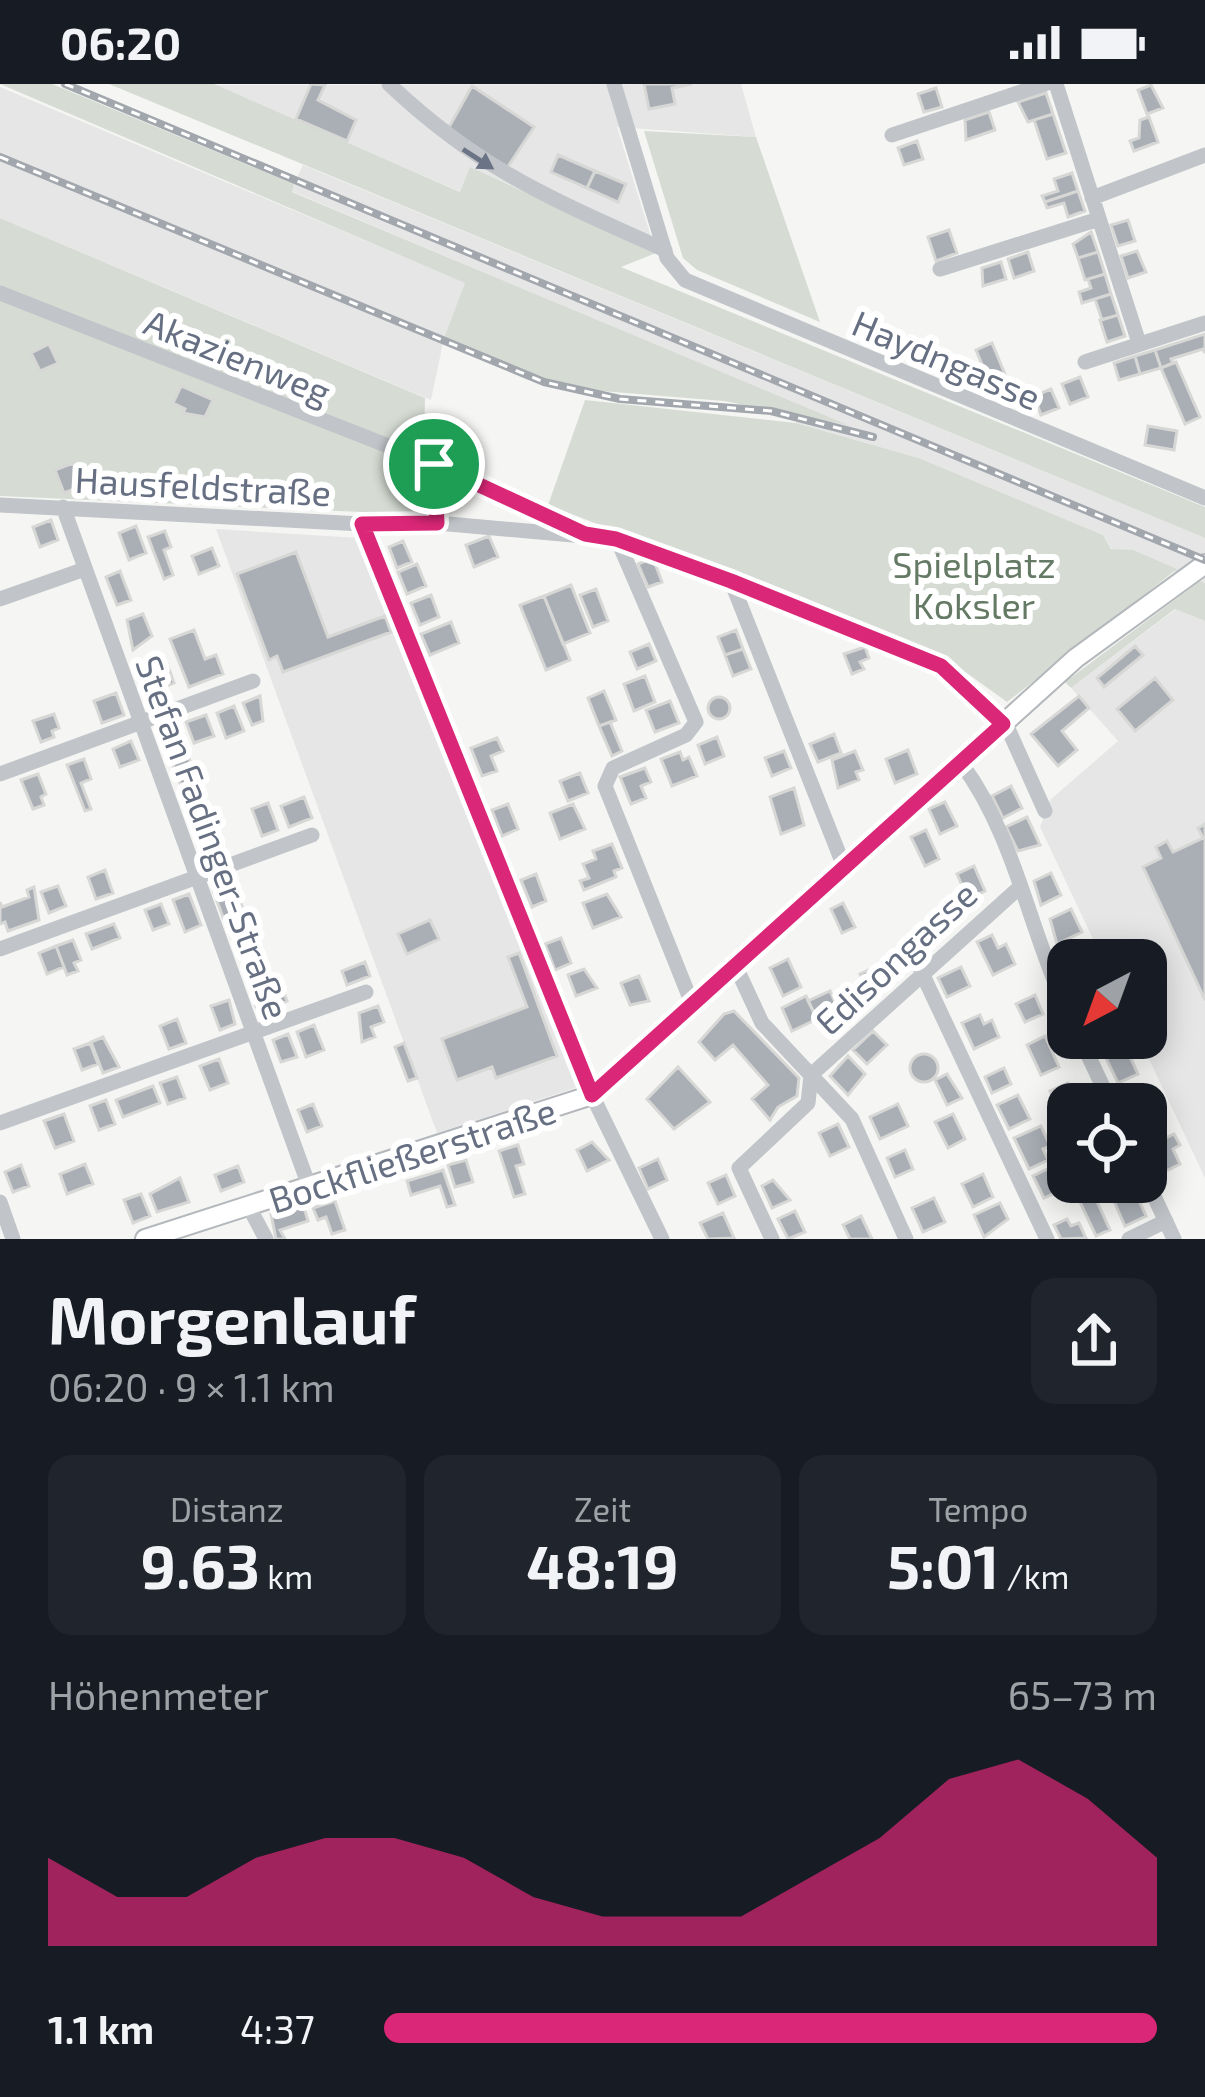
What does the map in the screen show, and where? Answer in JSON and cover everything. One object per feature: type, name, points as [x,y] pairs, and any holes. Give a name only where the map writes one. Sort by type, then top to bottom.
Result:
[{"type":"main road","name":"Bockfließerstraße","points":[[145,1239],[592,1095],[1088,649],[1205,564]]},
{"type":"street","name":"Haydngasse","points":[[389,84],[442,134],[507,178],[668,258],[685,280],[1205,499]]},
{"type":"street","points":[[614,84],[668,258]]},
{"type":"street","points":[[892,135],[1045,84]]},
{"type":"street","points":[[1056,84],[1139,343]]},
{"type":"street","points":[[1092,198],[1205,155]]},
{"type":"street","points":[[940,269],[1099,219]]},
{"type":"street","name":"Akazienweg","points":[[0,293],[434,464],[585,534]]},
{"type":"street","points":[[1085,362],[1205,322]]},
{"type":"street","points":[[434,464],[437,523]]},
{"type":"street","name":"Hausfeldstraße","points":[[0,505],[362,524],[437,523],[616,539],[941,666],[1003,724]]},
{"type":"street","name":"Stefan Fadinger-Straße","points":[[63,507],[309,1186]]},
{"type":"street","points":[[362,524],[592,1095],[661,1239]]},
{"type":"street","points":[[616,539],[696,722],[686,735],[613,768],[605,786],[693,1006]]},
{"type":"street","points":[[0,599],[85,569]]},
{"type":"street","points":[[731,581],[844,869]]},
{"type":"street","points":[[0,774],[253,681]]},
{"type":"street","points":[[1003,724],[1045,811]]},
{"type":"street","points":[[961,763],[1022,886],[1047,969]]},
{"type":"street","points":[[0,949],[312,835]]},
{"type":"street","name":"Edisongasse","points":[[772,1239],[739,1168],[808,1103],[811,1075],[921,971],[1022,886]]},
{"type":"street","points":[[736,967],[762,1023],[851,1119],[906,1239]]},
{"type":"street","points":[[921,971],[1046,1239]]},
{"type":"street","points":[[0,1123],[366,992]]},
{"type":"street","points":[[0,1202],[13,1239]]},
{"type":"street","points":[[1157,1203],[1174,1239]]},
{"type":"street","points":[[249,1207],[266,1239]]},
{"type":"street","points":[[1129,1239],[1166,1221]]},
{"type":"shaded area","points":[[741,84],[756,137],[617,127],[656,253],[470,168],[461,192],[214,85]]},
{"type":"shaded area","points":[[0,87],[466,283],[444,338],[431,400],[0,218]]},
{"type":"shaded area","points":[[303,165],[1205,538],[1205,583],[1111,548],[1103,535],[919,458],[796,423],[799,413],[837,421],[291,191]]},
{"type":"shaded area","points":[[216,529],[359,538],[581,1086],[437,1133]]},
{"type":"shaded area","points":[[1176,609],[1205,621],[1205,1178],[1167,1097],[1167,1083],[1160,1083],[1149,1059],[1167,1059],[1167,939],[1093,939],[1040,827],[1050,800],[1118,741],[1071,688]]},
{"type":"green space","points":[[0,84],[52,84],[294,184],[292,192],[848,425],[724,401],[589,390],[543,379],[444,338],[465,283]]},
{"type":"green space","points":[[109,84],[214,84],[460,192],[470,167],[656,253],[621,267],[1205,507],[1205,538]]},
{"type":"green space","points":[[644,131],[756,137],[820,322],[697,270],[683,258]]},
{"type":"green space","points":[[0,218],[425,398],[424,454],[0,288]]},
{"type":"green space","points":[[0,298],[424,463],[429,515],[0,496]]},
{"type":"green space","name":"Spielplatz Koksler","points":[[585,400],[796,423],[919,458],[1103,535],[1111,549],[1133,550],[1177,569],[1007,702],[946,658],[548,505]]},
{"type":"green space","points":[[1200,581],[1205,583],[1205,621],[1175,609],[1071,688],[1065,682]]},
{"type":"building","points":[[311,84],[325,85],[318,100],[356,120],[347,141],[296,119]]},
{"type":"building","points":[[644,84],[692,84],[672,88],[675,104],[649,109]]},
{"type":"building","points":[[1151,85],[1163,108],[1147,114],[1138,90]]},
{"type":"building","points":[[472,86],[534,127],[507,168],[448,129]]},
{"type":"building","points":[[936,88],[942,107],[924,112],[918,94]]},
{"type":"building","points":[[1046,93],[1053,114],[1028,122],[1018,102]]},
{"type":"building","points":[[989,112],[995,130],[966,140],[965,120]]},
{"type":"building","points":[[1053,114],[1066,153],[1047,159],[1034,120]]},
{"type":"building","points":[[1149,117],[1158,142],[1134,151],[1130,141],[1139,138],[1140,120]]},
{"type":"building","points":[[917,141],[923,159],[904,165],[898,148]]},
{"type":"building","points":[[558,155],[595,171],[587,188],[551,172]]},
{"type":"building","points":[[595,171],[626,184],[618,202],[587,188]]},
{"type":"building","points":[[1072,173],[1078,191],[1045,202],[1042,196],[1058,191],[1054,179]]},
{"type":"building","points":[[1078,191],[1085,211],[1068,217],[1064,203],[1047,208],[1045,202]]},
{"type":"building","points":[[1128,220],[1135,241],[1118,246],[1111,225]]},
{"type":"building","points":[[949,230],[957,253],[936,261],[928,237]]},
{"type":"building","points":[[1091,232],[1098,252],[1078,258],[1073,244]]},
{"type":"building","points":[[1137,251],[1146,272],[1128,278],[1121,256]]},
{"type":"building","points":[[1028,252],[1034,271],[1014,278],[1008,259]]},
{"type":"building","points":[[1098,252],[1105,274],[1085,280],[1078,258]]},
{"type":"building","points":[[1001,262],[1006,279],[983,286],[982,268]]},
{"type":"building","points":[[1105,274],[1111,294],[1082,303],[1079,292],[1091,288],[1088,279]]},
{"type":"building","points":[[1111,294],[1118,315],[1102,320],[1095,299]]},
{"type":"building","points":[[1118,315],[1125,336],[1107,342],[1100,320]]},
{"type":"building","points":[[1205,334],[1205,353],[1203,349],[1171,359],[1173,363],[1161,368],[1155,350]]},
{"type":"building","points":[[992,343],[1007,379],[991,386],[976,350]]},
{"type":"building","points":[[49,344],[58,363],[40,371],[31,353]]},
{"type":"building","points":[[1155,350],[1161,368],[1140,374],[1135,356]]},
{"type":"building","points":[[1135,356],[1140,374],[1119,380],[1114,363]]},
{"type":"building","points":[[1176,362],[1200,417],[1185,424],[1161,368]]},
{"type":"building","points":[[1080,377],[1088,397],[1070,404],[1062,384]]},
{"type":"building","points":[[181,386],[213,400],[205,417],[183,413],[185,409],[173,403]]},
{"type":"building","points":[[1051,389],[1059,408],[1041,415],[1034,396]]},
{"type":"building","points":[[1148,426],[1177,431],[1174,450],[1145,445]]},
{"type":"building","points":[[73,463],[82,486],[64,493],[55,470]]},
{"type":"building","points":[[51,520],[58,540],[40,547],[33,527]]},
{"type":"building","points":[[136,526],[146,553],[129,560],[119,533]]},
{"type":"building","points":[[165,531],[171,547],[164,550],[173,575],[164,579],[148,537]]},
{"type":"building","points":[[489,536],[498,557],[474,567],[466,545]]},
{"type":"building","points":[[403,541],[412,562],[397,568],[389,547]]},
{"type":"building","points":[[212,548],[219,566],[199,574],[192,556]]},
{"type":"building","points":[[296,552],[328,637],[385,616],[391,632],[283,672],[277,656],[269,660],[237,574]]},
{"type":"building","points":[[653,558],[662,582],[648,587],[638,564]]},
{"type":"building","points":[[417,564],[426,586],[407,594],[398,572]]},
{"type":"building","points":[[120,571],[131,600],[117,605],[106,577]]},
{"type":"building","points":[[571,585],[590,633],[563,644],[544,596]]},
{"type":"building","points":[[596,589],[608,621],[593,627],[580,595]]},
{"type":"building","points":[[431,595],[439,617],[420,625],[411,603]]},
{"type":"building","points":[[544,596],[570,660],[546,670],[520,605]]},
{"type":"building","points":[[143,614],[152,636],[133,650],[127,620]]},
{"type":"building","points":[[451,622],[459,643],[430,655],[421,634]]},
{"type":"building","points":[[194,630],[205,659],[216,655],[223,674],[189,687],[170,639]]},
{"type":"building","points":[[736,630],[743,649],[725,655],[718,637]]},
{"type":"building","points":[[649,644],[656,661],[637,669],[630,652]]},
{"type":"building","points":[[1135,646],[1143,655],[1104,687],[1097,678]]},
{"type":"building","points":[[865,647],[869,658],[860,662],[864,669],[852,674],[844,654]]},
{"type":"building","points":[[743,649],[751,669],[733,676],[725,655]]},
{"type":"building","points":[[165,658],[174,683],[159,689],[153,674],[144,678],[140,668]]},
{"type":"building","points":[[645,676],[655,702],[634,711],[624,684]]},
{"type":"building","points":[[1155,678],[1173,700],[1135,731],[1117,709]]},
{"type":"building","points":[[604,691],[616,720],[599,726],[588,698]]},
{"type":"building","points":[[116,693],[124,715],[102,723],[94,701]]},
{"type":"building","points":[[260,696],[263,721],[252,725],[243,703]]},
{"type":"building","points":[[1079,696],[1089,708],[1062,731],[1077,750],[1058,766],[1031,734]]},
{"type":"building","points":[[719,697],[730,708],[719,719],[708,708]]},
{"type":"building","points":[[670,701],[679,723],[655,732],[646,710]]},
{"type":"building","points":[[234,706],[244,731],[226,738],[217,713]]},
{"type":"building","points":[[54,714],[59,728],[52,731],[54,737],[41,742],[33,721]]},
{"type":"building","points":[[206,715],[214,736],[194,743],[186,722]]},
{"type":"building","points":[[610,722],[622,751],[612,756],[599,726]]},
{"type":"building","points":[[834,734],[841,753],[818,762],[810,744]]},
{"type":"building","points":[[717,737],[724,756],[705,764],[698,745]]},
{"type":"building","points":[[497,738],[503,751],[491,756],[497,771],[482,776],[471,748]]},
{"type":"building","points":[[131,741],[139,760],[120,767],[113,749]]},
{"type":"building","points":[[908,750],[917,774],[895,783],[886,759]]},
{"type":"building","points":[[186,751],[198,781],[182,788],[170,757]]},
{"type":"building","points":[[784,751],[791,768],[772,776],[765,758]]},
{"type":"building","points":[[855,751],[863,770],[856,772],[859,780],[838,788],[832,760]]},
{"type":"building","points":[[680,752],[683,760],[689,757],[697,776],[672,786],[661,759]]},
{"type":"building","points":[[84,759],[91,779],[81,783],[91,809],[85,811],[67,765]]},
{"type":"building","points":[[645,768],[651,782],[641,786],[646,798],[631,804],[620,777]]},
{"type":"building","points":[[580,773],[588,793],[568,801],[560,781]]},
{"type":"building","points":[[38,774],[46,794],[41,797],[44,805],[33,809],[21,780]]},
{"type":"building","points":[[1011,786],[1022,808],[1003,818],[992,796]]},
{"type":"building","points":[[794,788],[804,825],[781,834],[770,797]]},
{"type":"building","points":[[201,793],[213,824],[197,830],[185,799]]},
{"type":"building","points":[[304,797],[312,818],[289,827],[281,806]]},
{"type":"building","points":[[945,802],[957,826],[940,834],[929,809]]},
{"type":"building","points":[[268,803],[278,830],[262,836],[252,809]]},
{"type":"building","points":[[508,804],[518,829],[502,836],[492,810]]},
{"type":"building","points":[[573,804],[585,829],[560,839],[550,813]]},
{"type":"building","points":[[1027,817],[1040,845],[1018,851],[1006,827]]},
{"type":"building","points":[[1205,824],[1205,1000],[1143,867],[1161,858],[1156,847],[1167,841],[1173,852],[1203,838],[1198,828]]},
{"type":"building","points":[[926,830],[939,859],[925,866],[911,837]]},
{"type":"building","points":[[612,844],[622,868],[614,871],[616,877],[584,890],[580,881],[589,878],[583,864],[596,859],[593,851]]},
{"type":"building","points":[[974,866],[985,891],[968,899],[957,874]]},
{"type":"building","points":[[105,870],[113,893],[96,899],[88,877]]},
{"type":"building","points":[[1051,873],[1061,895],[1041,905],[1034,881]]},
{"type":"building","points":[[536,874],[546,901],[532,907],[521,880]]},
{"type":"building","points":[[231,878],[246,917],[226,925],[211,885]]},
{"type":"building","points":[[58,886],[66,906],[49,913],[41,892]]},
{"type":"building","points":[[34,887],[39,920],[8,931],[5,922],[0,924],[0,902],[2,907],[29,897],[27,890]]},
{"type":"building","points":[[189,894],[201,925],[185,932],[173,900]]},
{"type":"building","points":[[607,894],[621,917],[593,928],[583,903]]},
{"type":"building","points":[[843,903],[855,927],[842,933],[831,909]]},
{"type":"building","points":[[161,904],[169,924],[153,930],[145,910]]},
{"type":"building","points":[[1071,909],[1082,932],[1056,939],[1050,919]]},
{"type":"building","points":[[430,920],[439,939],[407,954],[398,934]]},
{"type":"building","points":[[114,924],[120,938],[92,949],[86,934]]},
{"type":"building","points":[[992,935],[998,948],[1006,944],[1015,964],[993,975],[977,942]]},
{"type":"building","points":[[561,938],[571,963],[555,970],[545,944]]},
{"type":"building","points":[[73,940],[81,960],[74,963],[78,971],[67,975],[56,946]]},
{"type":"building","points":[[56,946],[64,967],[47,974],[39,953]]},
{"type":"building","points":[[519,953],[557,1056],[496,1078],[492,1067],[457,1080],[442,1039],[527,1007],[508,957]]},
{"type":"building","points":[[788,959],[801,987],[783,996],[770,968]]},
{"type":"building","points":[[365,962],[370,976],[347,985],[342,971]]},
{"type":"building","points":[[877,966],[887,988],[870,996],[860,974]]},
{"type":"building","points":[[961,967],[970,986],[947,997],[938,978]]},
{"type":"building","points":[[584,969],[597,988],[576,996],[568,975]]},
{"type":"building","points":[[639,976],[649,1001],[630,1005],[621,983]]},
{"type":"building","points":[[280,982],[287,1001],[258,1012],[249,988]]},
{"type":"building","points":[[830,991],[842,1017],[821,1027],[808,1001]]},
{"type":"building","points":[[1035,995],[1043,1014],[1025,1022],[1016,1004]]},
{"type":"building","points":[[806,996],[817,1019],[792,1031],[782,1008]]},
{"type":"building","points":[[229,1000],[235,1024],[220,1030],[211,1006]]},
{"type":"building","points":[[378,1006],[384,1022],[371,1027],[375,1037],[362,1042],[359,1013]]},
{"type":"building","points":[[734,1011],[799,1078],[797,1096],[778,1107],[770,1120],[752,1099],[768,1085],[733,1045],[715,1060],[699,1042],[724,1014]]},
{"type":"building","points":[[980,1015],[984,1024],[992,1020],[999,1037],[974,1049],[962,1023]]},
{"type":"building","points":[[177,1019],[186,1043],[169,1049],[160,1026]]},
{"type":"building","points":[[314,1025],[324,1050],[306,1057],[297,1032]]},
{"type":"building","points":[[873,1031],[887,1045],[867,1064],[853,1050]]},
{"type":"building","points":[[288,1034],[297,1057],[281,1062],[273,1040]]},
{"type":"building","points":[[1045,1036],[1047,1059],[1055,1059],[1059,1067],[1041,1075],[1027,1045]]},
{"type":"building","points":[[103,1037],[119,1067],[103,1073],[91,1042]]},
{"type":"building","points":[[90,1043],[98,1064],[82,1070],[74,1049]]},
{"type":"building","points":[[404,1043],[417,1078],[408,1081],[395,1047]]},
{"type":"building","points":[[924,1054],[934,1058],[938,1068],[934,1078],[924,1082],[914,1078],[910,1068],[914,1058]]},
{"type":"building","points":[[848,1056],[865,1074],[848,1095],[830,1076]]},
{"type":"building","points":[[219,1059],[228,1083],[210,1090],[200,1066]]},
{"type":"building","points":[[1106,1059],[1131,1059],[1138,1074],[1118,1083]]},
{"type":"building","points":[[678,1067],[710,1102],[674,1129],[647,1099]]},
{"type":"building","points":[[1004,1068],[1011,1084],[992,1093],[985,1077]]},
{"type":"building","points":[[947,1074],[962,1098],[947,1105],[935,1080]]},
{"type":"building","points":[[177,1077],[185,1098],[168,1104],[160,1083]]},
{"type":"building","points":[[153,1086],[160,1103],[123,1117],[116,1100]]},
{"type":"building","points":[[1018,1095],[1030,1119],[1009,1129],[997,1105]]},
{"type":"building","points":[[106,1100],[115,1124],[99,1130],[90,1106]]},
{"type":"building","points":[[313,1104],[322,1126],[307,1132],[298,1110]]},
{"type":"building","points":[[898,1104],[908,1126],[880,1139],[870,1117]]},
{"type":"building","points":[[64,1114],[74,1141],[55,1148],[44,1121]]},
{"type":"building","points":[[953,1114],[965,1139],[948,1148],[935,1122]]},
{"type":"building","points":[[838,1124],[849,1147],[830,1156],[819,1133]]},
{"type":"building","points":[[1041,1126],[1047,1139],[1043,1149],[1047,1160],[1029,1169],[1014,1138]]},
{"type":"building","points":[[1174,1134],[1180,1145],[1173,1149],[1180,1164],[1167,1170],[1167,1137]]},
{"type":"building","points":[[592,1142],[609,1160],[587,1171],[577,1150]]},
{"type":"building","points":[[518,1145],[524,1164],[516,1166],[525,1194],[514,1197],[499,1151]]},
{"type":"building","points":[[905,1150],[913,1169],[895,1177],[887,1158]]},
{"type":"building","points":[[658,1159],[667,1180],[648,1189],[639,1168]]},
{"type":"building","points":[[466,1160],[473,1182],[455,1187],[448,1165]]},
{"type":"building","points":[[85,1164],[93,1184],[67,1194],[60,1174]]},
{"type":"building","points":[[21,1165],[29,1186],[13,1192],[5,1172]]},
{"type":"building","points":[[238,1166],[244,1182],[221,1191],[215,1175]]},
{"type":"building","points":[[1047,1169],[1047,1197],[1044,1198],[1033,1176]]},
{"type":"building","points":[[443,1170],[455,1205],[447,1207],[440,1186],[411,1195],[407,1181]]},
{"type":"building","points":[[983,1174],[993,1197],[973,1207],[962,1184]]},
{"type":"building","points":[[726,1175],[735,1196],[718,1204],[708,1183]]},
{"type":"building","points":[[180,1178],[189,1202],[157,1212],[150,1194]]},
{"type":"building","points":[[773,1180],[790,1200],[772,1208],[762,1186]]},
{"type":"building","points":[[141,1194],[150,1216],[133,1223],[124,1200]]},
{"type":"building","points":[[934,1198],[945,1222],[923,1232],[912,1208]]},
{"type":"building","points":[[335,1201],[345,1230],[332,1234],[326,1217],[318,1220],[313,1208]]},
{"type":"building","points":[[1000,1203],[1008,1219],[984,1237],[974,1215]]},
{"type":"building","points":[[1080,1203],[1098,1203],[1110,1230],[1096,1236]]},
{"type":"building","points":[[1115,1203],[1140,1203],[1146,1216],[1125,1226]]},
{"type":"building","points":[[303,1204],[308,1221],[280,1230],[285,1239],[276,1239],[271,1214]]},
{"type":"building","points":[[795,1211],[805,1232],[788,1239],[778,1219]]},
{"type":"building","points":[[723,1213],[734,1238],[708,1239],[700,1223]]},
{"type":"building","points":[[861,1216],[872,1239],[850,1239],[843,1225]]},
{"type":"building","points":[[1067,1219],[1071,1226],[1079,1223],[1086,1238],[1061,1239],[1054,1225]]},
{"type":"railway","points":[[65,84],[1205,560]]},
{"type":"railway","points":[[0,157],[544,382],[620,399],[771,411],[873,437]]},
{"type":"route","points":[[434,464],[585,534],[616,539],[731,581],[941,666],[1003,724],[592,1095],[362,524],[437,523],[434,464]]}]
